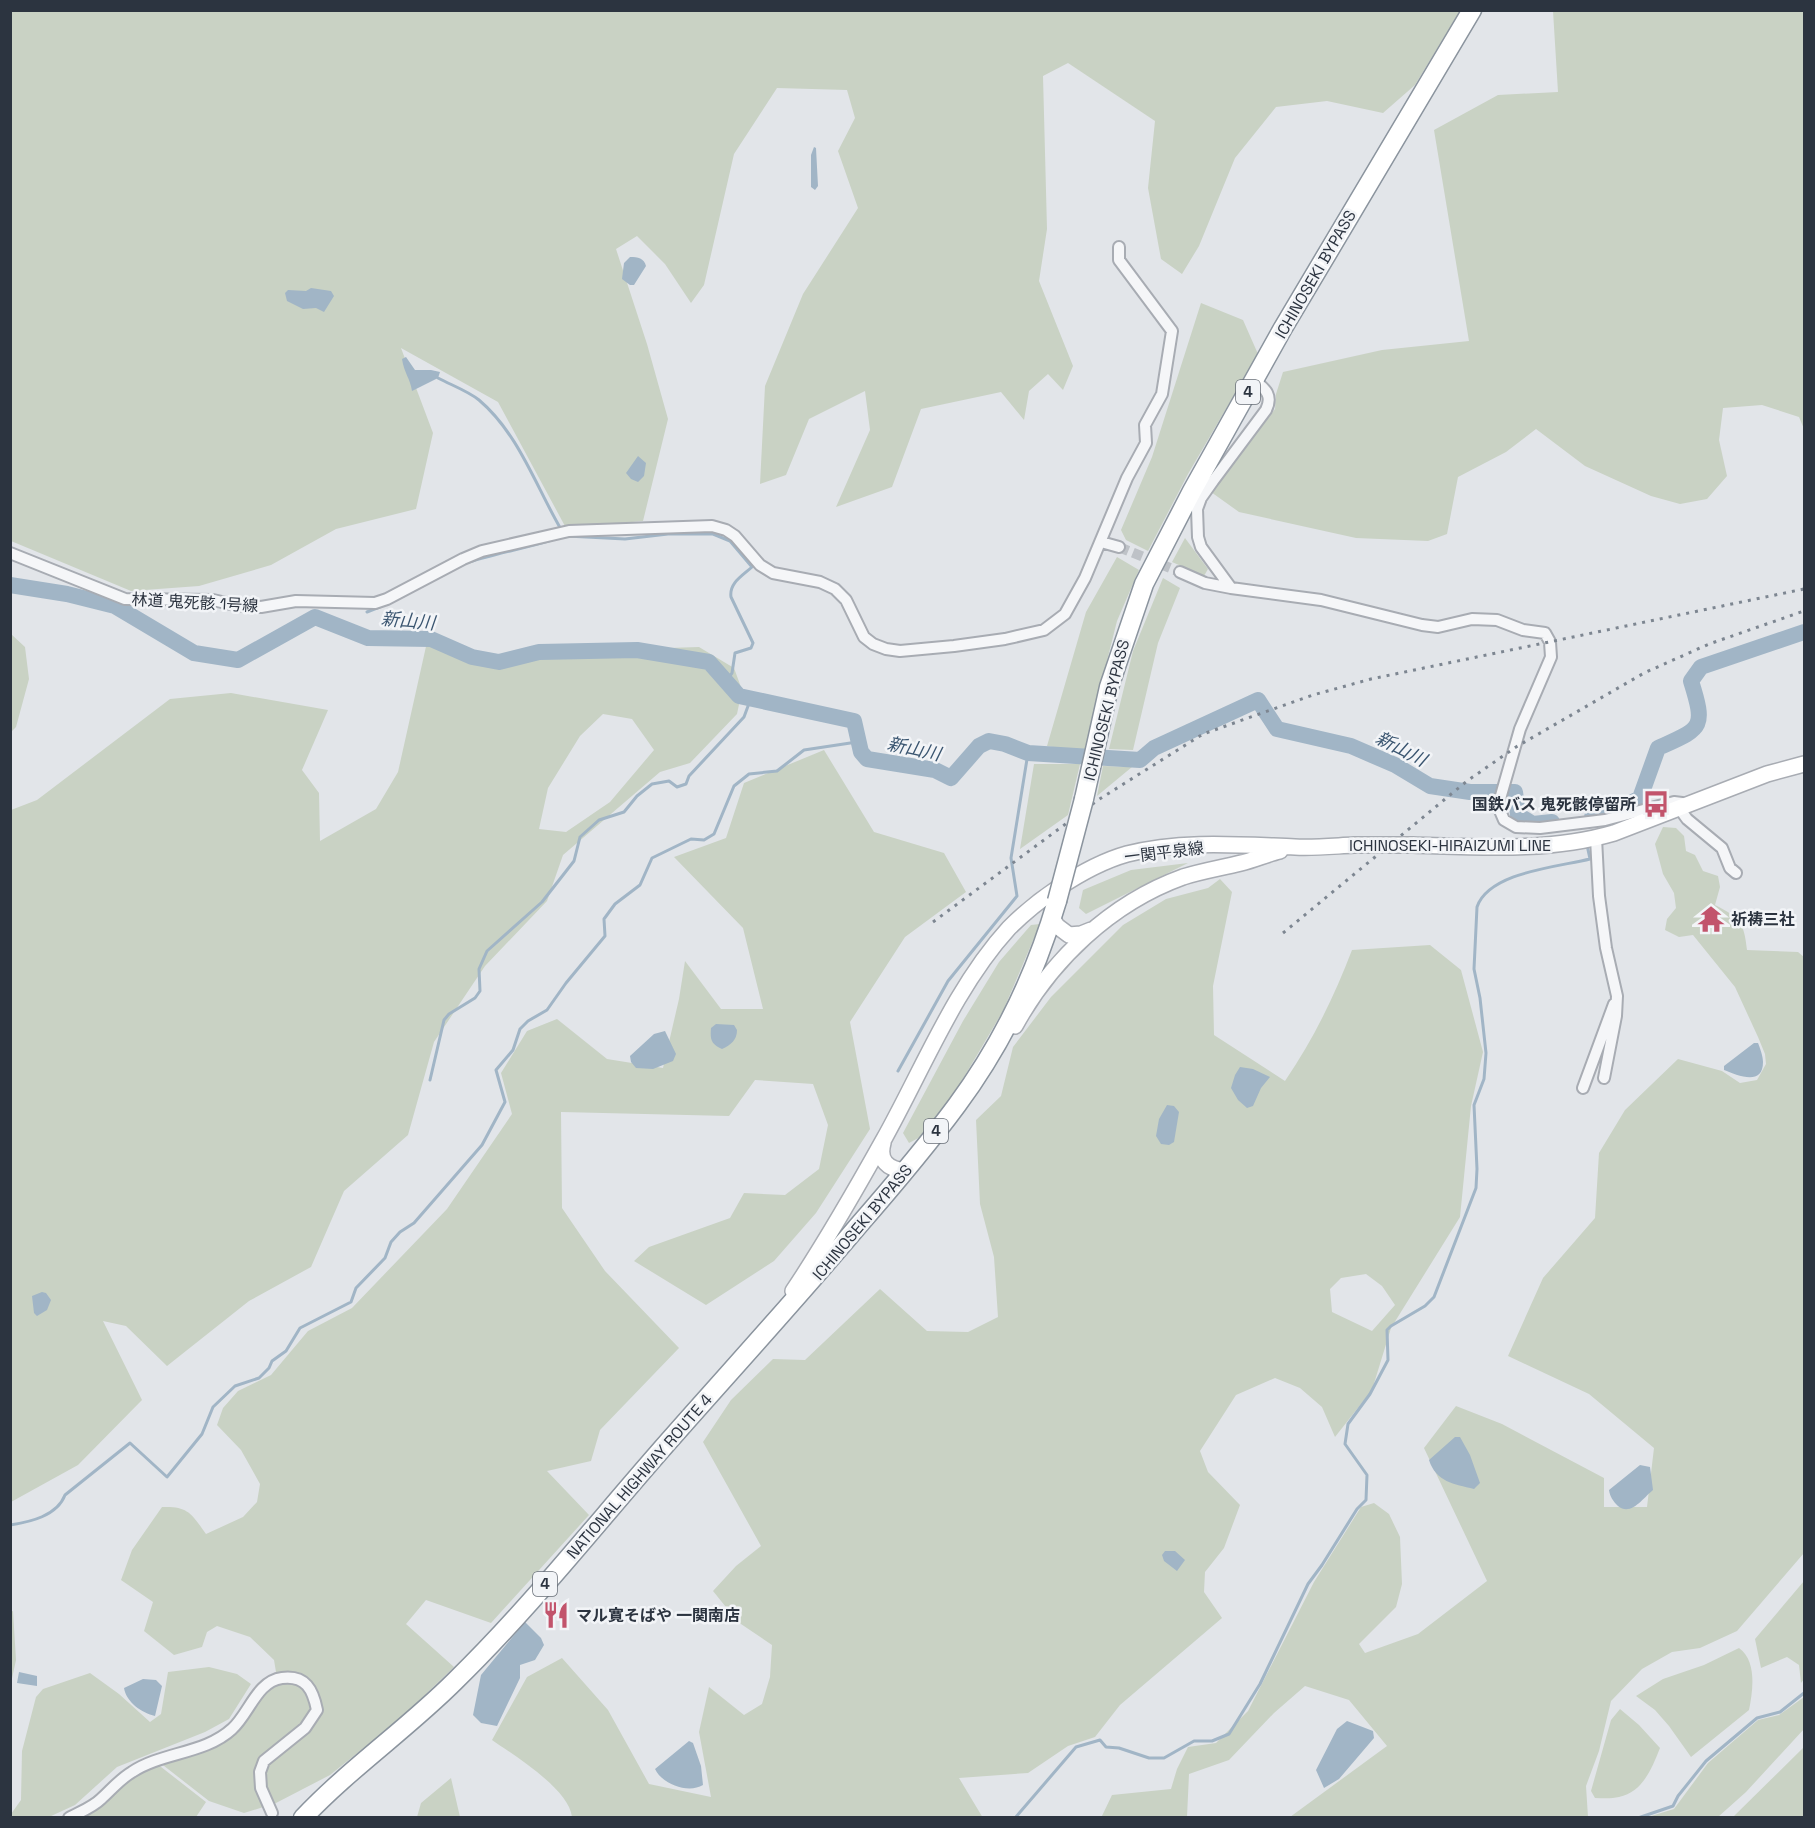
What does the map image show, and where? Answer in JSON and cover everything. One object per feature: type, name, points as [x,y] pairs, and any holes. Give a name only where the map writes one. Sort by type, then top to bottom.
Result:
[{"type":"highway","name":"ICHINOSEKI BYPASS","points":[[766,1331],[905,1171],[958,1104],[1005,1028],[1045,941],[1084,799],[1108,687],[1144,584],[1192,491],[1289,318],[1472,10]]},
{"type":"highway","name":"NATIONAL HIGHWAY ROUTE 4","points":[[303,1818],[428,1708],[483,1654],[766,1331]]},
{"type":"main road","name":"ICHINOSEKI-HIRAIZUMI LINE","points":[[1298,847],[1413,845],[1500,848],[1560,844],[1596,838],[1767,774],[1804,764]]},
{"type":"main road","name":"一関平泉線","points":[[766,1331],[826,1241],[884,1140],[968,983],[994,946],[1036,903],[1075,876],[1127,854],[1189,847],[1251,845],[1298,847]]},
{"type":"main road","name":"一関平泉線","points":[[958,1104],[985,1075],[1039,988],[1078,944],[1097,927],[1129,904],[1181,878],[1298,847]]},
{"type":"main road","name":"一関平泉線","points":[[1055,909],[1057,926],[1069,935],[1081,934],[1097,927]]},
{"type":"main road","points":[[884,1140],[880,1152],[884,1161],[896,1170],[905,1171]]},
{"type":"street","name":"林道 鬼死骸 1号線","points":[[10,553],[125,599],[213,600],[261,607],[279,603],[320,600],[375,603],[482,551],[568,531],[712,526],[726,530],[735,536],[760,565],[773,573],[820,582],[835,589],[846,600],[864,637],[873,644],[900,651],[1005,639],[1044,630],[1065,614],[1085,578],[1127,478],[1146,443],[1145,425],[1162,394],[1172,331],[1119,260],[1119,247]]},
{"type":"street","points":[[1231,588],[1201,547],[1198,537],[1197,509],[1213,481],[1266,410],[1269,395],[1265,388],[1254,381]]},
{"type":"street","points":[[1101,542],[1119,547]]},
{"type":"street","points":[[1180,572],[1205,584],[1321,600],[1422,625],[1438,627],[1472,619],[1497,620],[1524,630],[1545,633],[1551,642],[1551,657],[1520,729],[1498,806],[1504,820],[1516,827],[1540,828],[1605,820],[1674,802],[1684,806],[1687,819],[1722,848],[1730,868],[1736,873]]},
{"type":"street","points":[[1596,838],[1599,896],[1606,948],[1617,996],[1616,1016],[1604,1078]]},
{"type":"street","points":[[1583,1088],[1617,996]]},
{"type":"street","points":[[69,1818],[100,1801],[132,1771],[211,1743],[233,1728],[269,1682],[280,1678],[296,1677],[314,1695],[317,1710],[305,1728],[264,1761],[260,1772],[261,1788],[272,1813]]},
{"type":"green space","points":[[11,11],[1460,11],[1415,85],[1383,113],[1327,101],[1276,107],[1235,158],[1199,246],[1182,274],[1161,259],[1148,188],[1155,121],[1068,63],[1043,76],[1047,229],[1039,281],[1073,366],[1063,390],[1048,374],[1029,391],[1024,420],[1001,392],[921,409],[892,487],[836,507],[870,430],[865,391],[809,419],[786,475],[760,484],[765,386],[803,294],[858,208],[838,151],[855,118],[847,90],[777,88],[734,154],[704,285],[691,303],[665,264],[637,236],[616,249],[647,344],[668,419],[643,521],[566,528],[498,402],[401,348],[433,433],[416,509],[336,529],[271,565],[199,586],[131,591],[11,541]]},
{"type":"green space","points":[[1553,11],[1804,11],[1804,429],[1799,417],[1762,405],[1723,408],[1719,440],[1727,476],[1707,499],[1680,504],[1651,496],[1585,466],[1536,429],[1506,452],[1458,477],[1447,534],[1428,541],[1356,538],[1239,512],[1211,492],[1275,409],[1276,394],[1283,372],[1382,350],[1469,341],[1434,130],[1498,95],[1558,92]]},
{"type":"green space","points":[[1201,303],[1243,320],[1258,354],[1188,474],[1148,551],[1126,540],[1121,530],[1152,457]]},
{"type":"green space","points":[[1185,538],[1208,569],[1204,576],[1172,562]]},
{"type":"green space","points":[[1117,557],[1139,570],[1117,621],[1084,752],[1047,746],[1086,612]]},
{"type":"green space","points":[[1163,578],[1180,588],[1158,643],[1133,750],[1109,749],[1133,651]]},
{"type":"green space","points":[[11,634],[25,647],[29,679],[16,727],[11,732]]},
{"type":"green space","points":[[427,642],[486,666],[538,649],[634,654],[668,648],[699,647],[734,668],[742,690],[737,714],[690,763],[660,772],[563,855],[547,901],[485,966],[434,1042],[408,1135],[344,1191],[311,1267],[249,1301],[167,1366],[126,1326],[103,1321],[142,1400],[78,1465],[11,1502],[11,810],[37,800],[170,699],[231,693],[328,710],[302,770],[319,793],[320,841],[376,809],[398,772]],"holes":[[[603,714],[632,719],[654,750],[610,802],[566,832],[539,829],[548,788],[580,736]]]},
{"type":"green space","points":[[824,750],[874,832],[944,853],[966,892],[905,937],[850,1022],[870,1129],[816,1213],[774,1261],[706,1305],[634,1261],[649,1247],[730,1218],[744,1193],[785,1195],[819,1169],[828,1125],[813,1084],[755,1080],[729,1116],[561,1112],[562,1208],[605,1271],[679,1348],[600,1430],[591,1461],[547,1471],[589,1515],[491,1623],[426,1600],[406,1624],[454,1667],[401,1718],[330,1775],[276,1803],[244,1813],[209,1801],[159,1762],[228,1735],[277,1678],[274,1660],[250,1637],[217,1626],[207,1632],[202,1647],[174,1655],[144,1631],[153,1602],[121,1580],[132,1550],[162,1507],[178,1508],[188,1512],[206,1534],[243,1517],[257,1502],[260,1484],[241,1450],[217,1425],[223,1408],[238,1391],[271,1375],[308,1331],[352,1308],[447,1209],[512,1114],[501,1073],[527,1031],[557,1019],[607,1059],[663,1068],[685,961],[721,1009],[763,1009],[743,928],[674,857],[726,838],[744,783]]},
{"type":"green space","points":[[1034,764],[1080,764],[1068,815],[1020,849]]},
{"type":"green space","points":[[1103,766],[1132,767],[1097,796]]},
{"type":"green space","points":[[1663,827],[1676,828],[1684,836],[1686,851],[1695,855],[1703,871],[1718,876],[1720,887],[1715,905],[1739,922],[1747,950],[1798,952],[1804,957],[1804,1553],[1737,1631],[1700,1648],[1672,1652],[1642,1669],[1611,1701],[1599,1751],[1586,1786],[1588,1817],[1290,1817],[1387,1746],[1349,1700],[1305,1686],[1274,1713],[1229,1760],[1189,1774],[1187,1817],[1101,1818],[1112,1795],[1171,1789],[1177,1769],[1188,1747],[1216,1743],[1248,1711],[1314,1582],[1361,1507],[1374,1503],[1389,1514],[1400,1537],[1402,1584],[1396,1607],[1359,1644],[1365,1653],[1418,1634],[1487,1581],[1424,1448],[1456,1406],[1502,1424],[1604,1478],[1604,1507],[1647,1507],[1654,1448],[1589,1394],[1508,1356],[1543,1278],[1595,1218],[1599,1153],[1625,1110],[1678,1059],[1722,1071],[1740,1083],[1757,1080],[1766,1064],[1765,1054],[1735,987],[1693,935],[1679,937],[1665,930],[1667,919],[1676,908],[1674,893],[1663,874],[1655,844]]},
{"type":"green space","points":[[1188,863],[1086,914],[1079,908],[1083,890],[1131,870]]},
{"type":"green space","points":[[1220,879],[1232,892],[1213,986],[1214,1035],[1285,1081],[1322,1018],[1352,950],[1430,945],[1461,970],[1483,1052],[1471,1106],[1460,1217],[1391,1328],[1372,1390],[1335,1437],[1322,1407],[1300,1388],[1275,1378],[1236,1395],[1200,1451],[1208,1472],[1240,1505],[1224,1548],[1205,1572],[1204,1592],[1222,1618],[1120,1705],[1095,1737],[1068,1746],[1028,1773],[959,1778],[983,1818],[572,1817],[569,1806],[561,1795],[540,1774],[492,1740],[527,1677],[562,1658],[608,1710],[649,1784],[711,1797],[699,1732],[709,1687],[744,1715],[762,1704],[770,1677],[772,1645],[738,1622],[713,1591],[736,1566],[761,1546],[703,1442],[731,1400],[773,1359],[805,1360],[880,1289],[927,1331],[968,1332],[998,1317],[994,1257],[980,1204],[976,1120],[1001,1096],[1013,1047],[1051,997],[1123,925],[1166,899],[1208,888]],"holes":[[[1366,1274],[1382,1286],[1395,1305],[1372,1331],[1332,1312],[1330,1289],[1341,1278]]]},
{"type":"green space","points":[[1040,924],[1003,1011],[957,1089],[924,1135],[909,1143],[903,1133],[963,1021],[999,962],[1031,925]]},
{"type":"green space","points":[[1804,1581],[1804,1679],[1801,1683],[1799,1665],[1787,1657],[1761,1668],[1755,1639]]},
{"type":"green space","points":[[13,1611],[16,1660],[11,1683],[10,1612]]},
{"type":"green space","points":[[1739,1648],[1749,1660],[1751,1668],[1752,1694],[1749,1710],[1691,1757],[1655,1710],[1636,1696],[1663,1679],[1704,1665]]},
{"type":"green space","points":[[209,1667],[237,1674],[251,1684],[229,1719],[205,1732],[117,1767],[75,1805],[49,1817],[11,1817],[21,1800],[22,1751],[36,1697],[43,1689],[90,1673],[119,1694],[150,1722],[161,1714],[168,1672]]},
{"type":"green space","points":[[1804,1697],[1804,1729],[1746,1792],[1718,1817],[1648,1817],[1674,1809],[1708,1763],[1758,1720],[1779,1715]]},
{"type":"green space","points":[[1620,1709],[1639,1725],[1660,1748],[1646,1778],[1634,1790],[1616,1798],[1595,1798],[1591,1791],[1611,1720]]},
{"type":"green space","points":[[1804,1747],[1804,1817],[1733,1817]]},
{"type":"green space","points":[[156,1763],[206,1802],[196,1817],[77,1818],[134,1766]]},
{"type":"green space","points":[[451,1778],[460,1817],[417,1817],[421,1803]]},
{"type":"water","points":[[814,147],[816,148],[818,186],[815,190],[811,187],[811,155]]},
{"type":"water","points":[[630,257],[640,258],[646,266],[634,285],[622,279],[624,263]]},
{"type":"water","points":[[311,288],[331,291],[334,296],[324,312],[316,308],[303,309],[287,301],[285,293],[288,290],[306,291]]},
{"type":"water","points":[[406,357],[415,370],[440,372],[438,378],[412,391],[402,359]]},
{"type":"water","points":[[638,456],[646,463],[644,476],[638,482],[626,473]]},
{"type":"water","points":[[716,1024],[734,1025],[737,1030],[733,1042],[722,1049],[711,1039],[711,1028]]},
{"type":"water","points":[[665,1031],[676,1054],[673,1061],[653,1069],[636,1068],[630,1056],[654,1034]]},
{"type":"water","points":[[1754,1043],[1758,1043],[1763,1062],[1759,1074],[1748,1077],[1724,1070],[1724,1066]]},
{"type":"water","points":[[1240,1067],[1253,1069],[1270,1077],[1261,1088],[1253,1106],[1247,1108],[1238,1100],[1231,1088]]},
{"type":"water","points":[[1167,1105],[1174,1106],[1179,1112],[1174,1142],[1169,1145],[1161,1144],[1156,1136],[1159,1119]]},
{"type":"water","points":[[42,1292],[46,1293],[51,1300],[47,1310],[37,1316],[34,1313],[32,1296]]},
{"type":"water","points":[[1455,1437],[1460,1437],[1470,1455],[1480,1483],[1474,1489],[1441,1478],[1429,1460]]},
{"type":"water","points":[[1640,1465],[1650,1467],[1653,1490],[1632,1508],[1623,1509],[1613,1501],[1609,1490]]},
{"type":"water","points":[[1165,1551],[1175,1551],[1185,1560],[1177,1571],[1164,1561],[1162,1555]]},
{"type":"water","points":[[525,1622],[541,1638],[544,1645],[535,1660],[520,1665],[520,1678],[497,1726],[481,1723],[473,1715],[481,1675]]},
{"type":"water","points":[[19,1672],[37,1676],[37,1686],[17,1683]]},
{"type":"water","points":[[143,1679],[156,1680],[162,1686],[155,1716],[135,1706],[125,1693],[124,1688]]},
{"type":"water","points":[[1347,1721],[1373,1731],[1374,1738],[1339,1779],[1324,1788],[1316,1770],[1337,1729]]},
{"type":"water","points":[[689,1741],[693,1743],[701,1766],[703,1785],[697,1788],[683,1788],[669,1783],[655,1769]]},
{"type":"waterway","points":[[438,378],[479,400],[493,414],[516,445],[562,531]]},
{"type":"waterway","points":[[567,536],[625,539],[668,534],[713,534],[730,541],[752,567],[737,580],[732,588],[731,597],[753,643],[751,648],[735,653],[732,673],[726,681]]},
{"type":"waterway","points":[[463,564],[552,540]]},
{"type":"waterway","name":"新山川","points":[[10,585],[67,594],[115,606],[194,653],[238,660],[315,617],[368,638],[431,639],[472,657],[499,662],[539,652],[637,650],[709,662],[739,696],[854,721],[861,752],[867,759],[935,770],[951,778],[979,746],[989,741],[1005,744],[1028,753],[1140,760],[1154,748],[1258,700],[1277,729],[1351,746],[1395,765],[1430,786],[1470,792],[1515,792],[1518,815],[1533,824],[1552,822]]},
{"type":"waterway","points":[[367,612],[382,606]]},
{"type":"waterway","name":"新山川","points":[[1592,817],[1611,814],[1640,798],[1658,748],[1684,736],[1697,725],[1698,709],[1691,681],[1701,667],[1804,632]]},
{"type":"waterway","points":[[430,1080],[444,1020],[449,1014],[475,998],[480,991],[479,969],[487,951],[542,902],[574,861],[580,837],[599,820],[624,812],[637,796],[652,784],[669,781],[677,787],[686,784],[689,776],[744,717],[751,698]]},
{"type":"waterway","points":[[10,1525],[34,1520],[49,1513],[56,1508],[65,1495],[130,1443],[167,1477],[202,1434],[213,1407],[235,1386],[259,1378],[269,1368],[272,1361],[286,1351],[300,1328],[351,1302],[356,1288],[385,1258],[391,1242],[400,1232],[414,1223],[482,1145],[505,1102],[496,1070],[513,1050],[520,1029],[528,1021],[547,1010],[605,936],[604,919],[615,904],[640,885],[652,858],[691,839],[704,840],[714,834],[734,786],[749,774],[777,771],[804,750],[857,742]]},
{"type":"waterway","points":[[898,1071],[948,981],[1017,896],[1011,858],[1028,753]]},
{"type":"waterway","points":[[1015,1818],[1076,1747],[1100,1740],[1106,1747],[1119,1748],[1149,1758],[1164,1758],[1194,1741],[1212,1741],[1229,1734],[1260,1684],[1308,1584],[1357,1509],[1366,1500],[1367,1475],[1345,1444],[1348,1424],[1370,1394],[1388,1360],[1387,1330],[1425,1306],[1434,1297],[1476,1188],[1474,1105],[1484,1079],[1486,1053],[1480,998],[1474,969],[1477,907],[1484,895],[1495,886],[1510,879],[1543,868],[1590,859],[1587,845]]},
{"type":"waterway","points":[[1638,1818],[1673,1806],[1678,1796],[1706,1761],[1757,1718],[1780,1712],[1804,1693]]},
{"type":"tunnel","points":[[1119,547],[1180,572]]},
{"type":"railway","points":[[933,922],[1098,800],[1203,734],[1313,695],[1371,679],[1804,589]]},
{"type":"railway","points":[[1283,933],[1467,781],[1516,747],[1644,673],[1709,644],[1804,611]]},
{"type":"place","name":"国鉄バス 鬼死骸停留所","points":[[1656,804]]},
{"type":"place","name":"祈祷三社","points":[[1711,919]]},
{"type":"place","name":"マル寛そばや 一関南店","points":[[556,1615]]}]
